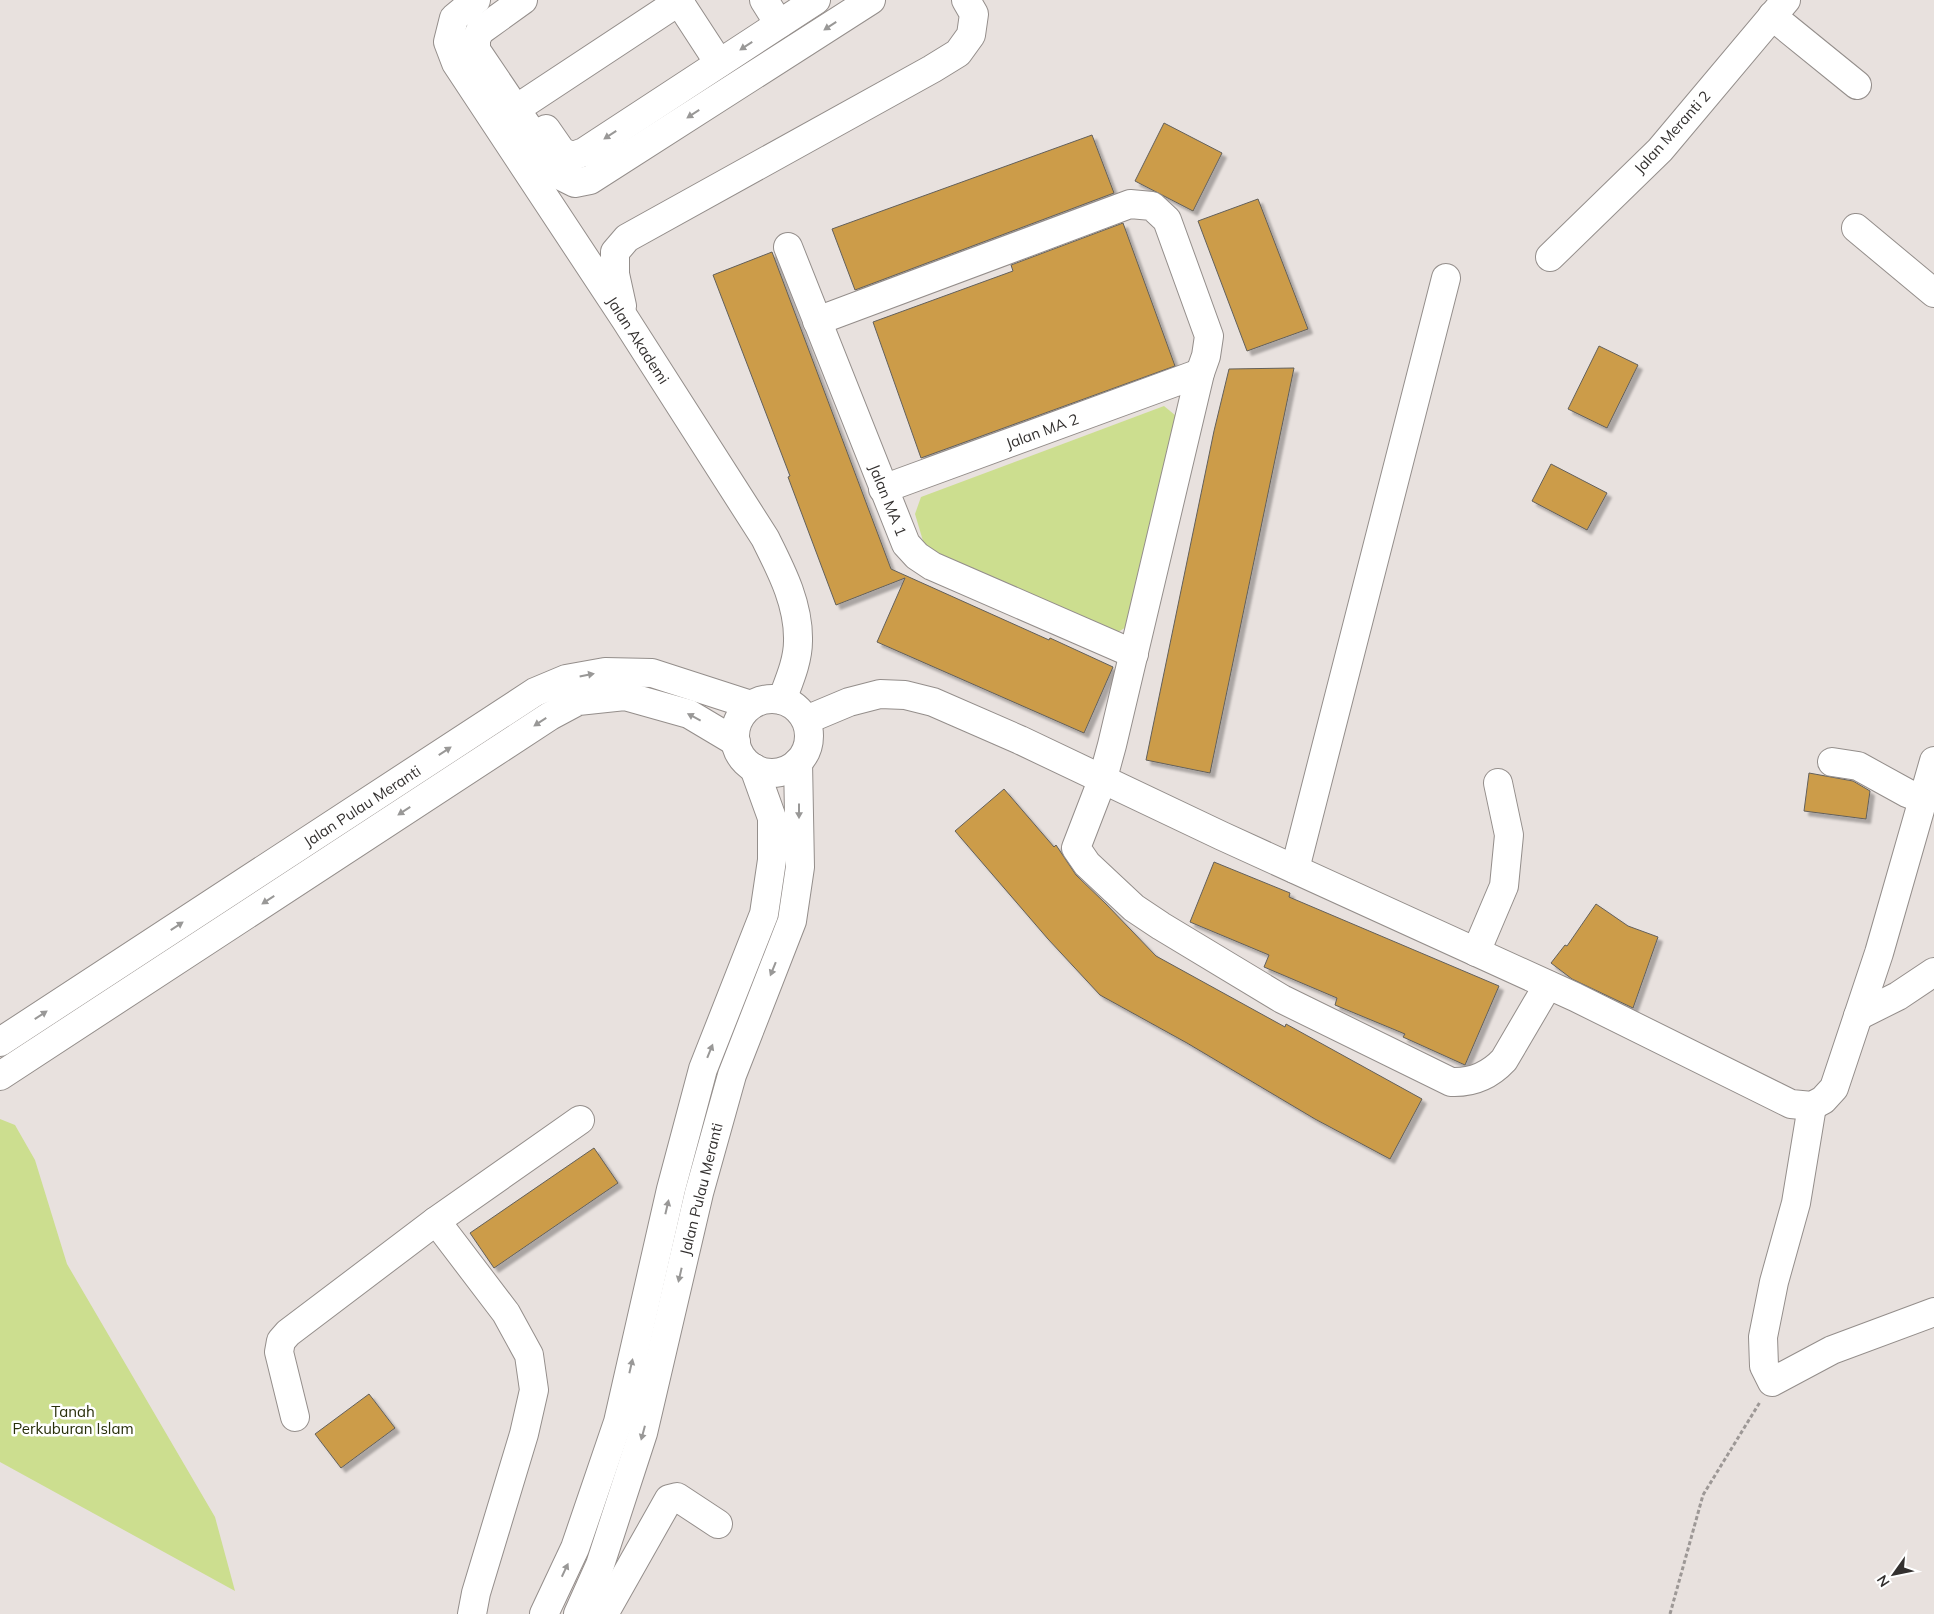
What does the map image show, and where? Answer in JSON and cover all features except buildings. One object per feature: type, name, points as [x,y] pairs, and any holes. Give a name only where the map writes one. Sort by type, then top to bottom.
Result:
[{"type":"street","name":"Jalan Akademi","points":[[476,0],[454,18],[448,42],[456,64],[625,319],[765,538],[783,574],[794,607],[798,640],[794,668],[782,700]]},
{"type":"street","points":[[523,0],[480,31],[476,39],[476,50],[561,176],[574,183],[590,180],[871,0]]},
{"type":"street","points":[[528,101],[679,0],[720,63]]},
{"type":"street","points":[[764,0],[779,24]]},
{"type":"street","points":[[480,31],[562,152],[573,156],[584,152],[816,0]]},
{"type":"street","points":[[625,319],[615,274],[615,252],[627,238],[932,69],[958,52],[971,35],[974,14],[966,0]]},
{"type":"street","points":[[1779,8],[1857,85]]},
{"type":"street","name":"Jalan Meranti 2","points":[[1550,257],[1660,150],[1779,8]]},
{"type":"street","points":[[816,321],[1130,204],[1152,206],[1168,220],[1209,336],[1206,356],[1200,373],[1103,778],[1076,848],[1087,864],[1134,908],[1282,999],[1451,1082],[1467,1083],[1494,1070],[1504,1060],[1548,985]]},
{"type":"street","points":[[1856,228],[1934,293]]},
{"type":"street","name":"Jalan MA 1","points":[[788,247],[906,544],[917,556],[932,566],[1134,654]]},
{"type":"street","points":[[1295,869],[1446,278]]},
{"type":"street","name":"Jalan MA 2","points":[[883,489],[1200,373]]},
{"type":"street","name":"Jalan Pulau Meranti","points":[[0,1042],[535,692],[566,679],[604,672],[652,673],[751,705]]},
{"type":"street","points":[[806,720],[857,700],[880,694],[905,695],[933,702],[1103,778],[1295,869],[1548,985],[1791,1104],[1812,1106],[1823,1100],[1834,1088],[1924,814],[1934,761]]},
{"type":"street","name":"Jalan Pulau Meranti","points":[[0,1076],[550,716],[578,701],[625,696],[689,714],[736,742]]},
{"type":"street","points":[[772,699],[782,700],[800,711],[806,720],[809,742],[805,753],[791,768],[773,773],[754,768],[739,752],[736,742],[738,721],[751,705],[772,699]]},
{"type":"street","name":"Jalan Pulau Meranti","points":[[578,1614],[600,1565],[643,1434],[699,1193],[732,1075],[792,921],[800,867],[798,762]]},
{"type":"street","points":[[1832,762],[1858,766],[1907,793],[1924,814]]},
{"type":"street","name":"Jalan Pulau Meranti","points":[[544,1614],[575,1548],[618,1422],[671,1189],[703,1069],[764,914],[772,860],[772,818],[754,768]]},
{"type":"street","points":[[1476,952],[1504,886],[1509,835],[1498,783]]},
{"type":"street","points":[[1858,1016],[1898,996],[1934,972]]},
{"type":"street","points":[[1812,1106],[1796,1203],[1774,1282],[1763,1337],[1764,1366],[1772,1382],[1832,1350],[1934,1312]]},
{"type":"street","points":[[295,1417],[278,1352],[281,1341],[288,1333],[436,1221],[580,1120]]},
{"type":"street","points":[[436,1221],[506,1313],[529,1355],[534,1390],[524,1434],[476,1593],[472,1614]]},
{"type":"street","points":[[604,1614],[669,1499],[677,1497],[718,1524]]},
{"type":"path","points":[[1670,1614],[1703,1496],[1772,1382]]},
{"type":"green space","points":[[1164,406],[1181,420],[1134,622],[1115,634],[926,551],[915,514],[921,497]]},
{"type":"green space","name":"Tanah Perkuburan Islam","points":[[0,1119],[15,1125],[35,1160],[67,1264],[215,1517],[235,1591],[0,1462]]}]
